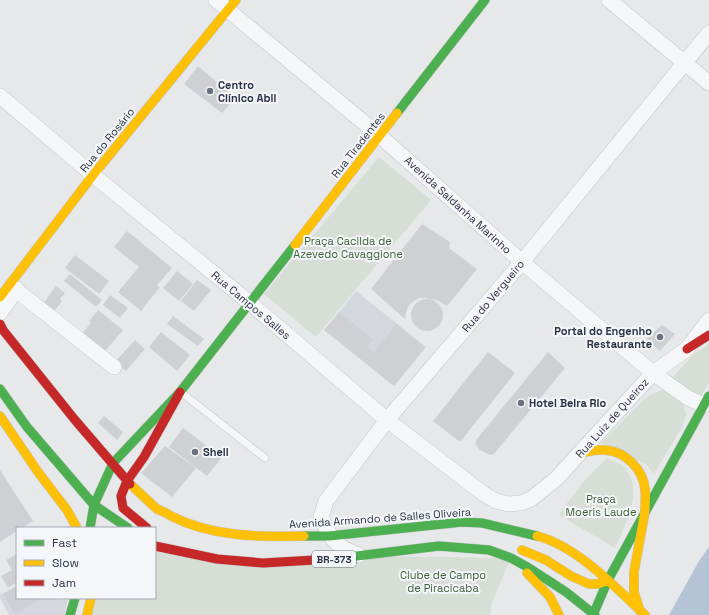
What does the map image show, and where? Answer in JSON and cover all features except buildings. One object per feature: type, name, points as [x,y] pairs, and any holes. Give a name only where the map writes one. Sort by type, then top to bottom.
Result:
[{"type":"main road","name":"Rua Tiradentes","points":[[180,392],[485,0]]},
{"type":"main road","name":"Rua do Rosário","points":[[0,298],[12,288],[93,175],[232,5]]},
{"type":"main road","points":[[0,324],[3,330],[44,382],[113,464]]},
{"type":"main road","points":[[687,349],[709,335]]},
{"type":"main road","points":[[0,389],[27,427],[94,505],[127,527]]},
{"type":"main road","points":[[90,527],[94,505],[113,464],[180,392]]},
{"type":"main road","points":[[146,527],[123,508],[121,496],[128,481],[144,457],[180,392]]},
{"type":"main road","points":[[510,558],[529,568],[566,592],[594,615],[608,580],[707,401]]},
{"type":"main road","points":[[0,408],[27,427]]},
{"type":"main road","points":[[0,416],[38,472],[67,510],[76,527]]},
{"type":"main road","points":[[580,453],[607,450],[624,455],[635,466],[641,476],[645,488],[645,512],[634,572],[634,592],[642,613]]},
{"type":"main road","name":"Avenida Armando de Salles Oliveira","points":[[113,464],[128,481],[158,509],[183,522],[205,529],[234,534],[262,537],[329,536],[462,522],[482,523],[544,538],[572,552],[608,580],[642,613]]},
{"type":"main road","points":[[162,538],[192,554]]},
{"type":"main road","points":[[438,546],[472,541],[500,544]]},
{"type":"main road","name":"BR-373","points":[[156,547],[217,559],[263,563],[362,556],[438,546],[489,550],[510,558],[545,590],[559,615]]},
{"type":"main road","points":[[512,546],[546,560],[571,576],[589,584],[598,584],[608,580]]},
{"type":"main road","points":[[70,615],[75,599]]},
{"type":"main road","points":[[87,615],[91,599]]},
{"type":"street","name":"Avenida Saldanha Marinho","points":[[216,0],[232,5],[522,262],[653,373],[688,398],[707,401]]},
{"type":"street","points":[[609,0],[709,83]]},
{"type":"street","name":"Rua do Vergueiro","points":[[329,536],[321,516],[326,501],[387,420],[522,262],[709,33]]},
{"type":"street","name":"Rua Campos Salles","points":[[0,96],[93,175],[250,303],[387,420],[484,494],[496,501],[508,504]]},
{"type":"street","points":[[0,313],[12,288],[74,215]]},
{"type":"street","points":[[12,288],[114,367]]},
{"type":"street","name":"Rua Luiz de Queiroz","points":[[508,504],[521,503],[531,499],[556,479],[653,373],[687,349],[709,320]]},
{"type":"street","points":[[329,536],[339,545],[362,556]]},
{"type":"lane","points":[[180,392],[265,458]]},
{"type":"shaded area","points":[[356,291],[426,347],[394,386],[325,330]]},
{"type":"shaded area","points":[[16,587],[16,599],[68,600],[64,615],[9,615],[0,598],[0,595]]},
{"type":"green space","name":"Praça Cacilda de Azevedo Cavaggione","points":[[379,157],[431,200],[316,337],[264,294]]},
{"type":"green space","points":[[709,344],[709,382],[699,399],[670,380],[695,353]]},
{"type":"green space","points":[[664,389],[682,400],[686,414],[683,425],[654,474],[646,464],[601,443],[648,396]]},
{"type":"green space","name":"Praça Moeris Laude","points":[[607,458],[623,467],[630,475],[633,485],[633,496],[628,518],[615,548],[559,515],[581,485]]},
{"type":"green space","name":"Clube de Campo de Piracicaba","points":[[156,547],[217,559],[362,556],[511,558],[492,602],[490,615],[87,615],[91,599],[156,599]]},
{"type":"water","points":[[709,547],[709,615],[669,615],[699,561]]},
{"type":"traffic: fast","points":[[397,113],[485,0]]},
{"type":"traffic: fast","points":[[90,527],[94,505],[113,463],[180,392],[295,245]]},
{"type":"traffic: fast","points":[[0,389],[27,427],[94,505],[127,527]]},
{"type":"traffic: fast","points":[[593,615],[608,580],[709,396]]},
{"type":"traffic: fast","points":[[304,536],[329,536],[462,522],[482,523],[537,536]]},
{"type":"traffic: fast","points":[[332,559],[439,546],[489,550],[511,558],[529,568],[566,592],[595,615]]},
{"type":"traffic: fast","points":[[70,615],[75,599]]},
{"type":"traffic: slow","points":[[0,297],[93,175],[236,0]]},
{"type":"traffic: slow","points":[[295,245],[397,113]]},
{"type":"traffic: slow","points":[[0,416],[38,472],[67,510],[76,527]]},
{"type":"traffic: slow","points":[[580,453],[599,450],[612,451],[632,462],[637,468],[644,482],[645,511]]},
{"type":"traffic: slow","points":[[130,484],[157,509],[187,523],[203,528],[219,532],[253,536],[304,536]]},
{"type":"traffic: slow","points":[[640,611],[634,592],[634,572],[645,511]]},
{"type":"traffic: slow","points":[[537,536],[552,541],[581,558],[609,581],[645,615]]},
{"type":"traffic: slow","points":[[522,550],[546,560],[571,576],[589,584],[598,584],[608,580]]},
{"type":"traffic: slow","points":[[527,573],[550,597],[559,615]]},
{"type":"traffic: slow","points":[[87,615],[91,599]]},
{"type":"traffic: jam","points":[[0,324],[3,330],[75,420],[130,484]]},
{"type":"traffic: jam","points":[[687,349],[709,335]]},
{"type":"traffic: jam","points":[[146,527],[123,508],[121,496],[127,481],[144,457],[180,392]]},
{"type":"traffic: jam","points":[[156,546],[217,559],[263,563],[332,559]]},
{"type":"place","name":"Centro Clínico Abil","points":[[210,91]]},
{"type":"place","name":"Portal do Engenho Restaurante","points":[[660,337]]},
{"type":"place","name":"Hotel Beira Rio","points":[[521,403]]},
{"type":"place","name":"Shell","points":[[195,452]]}]
